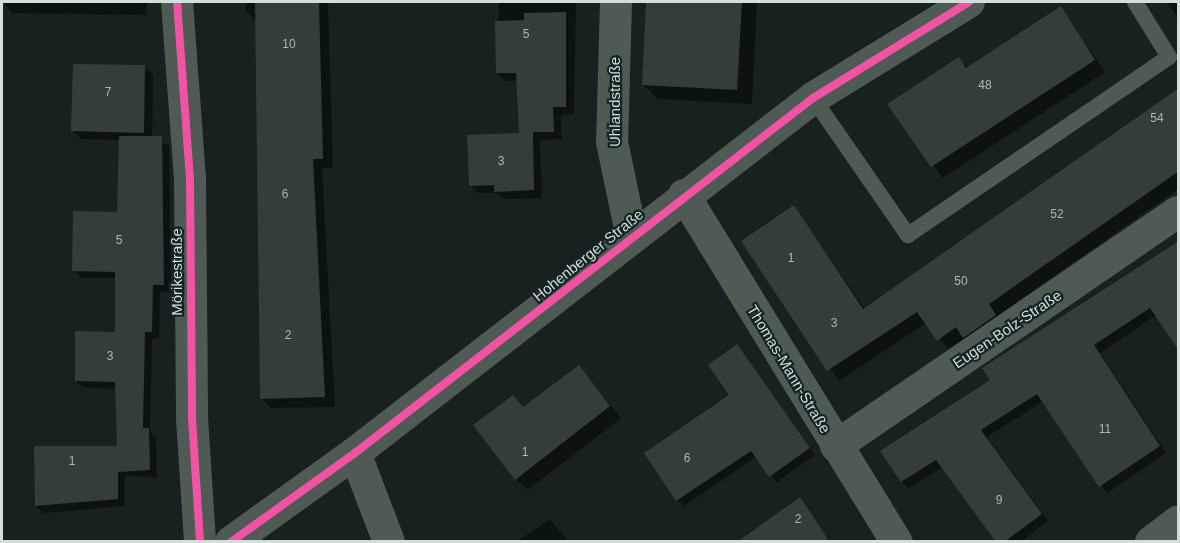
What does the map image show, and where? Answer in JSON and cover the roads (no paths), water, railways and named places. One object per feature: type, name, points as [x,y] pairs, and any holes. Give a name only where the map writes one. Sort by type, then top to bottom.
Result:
[{"type":"street","name":"Mörikestraße","points":[[177,2],[190,179],[192,418],[200,542]]},
{"type":"street","name":"Uhlandstraße","points":[[616,2],[612,142],[632,238]]},
{"type":"street","name":"Hohenberger Straße","points":[[231,542],[355,453],[684,195],[813,98],[969,2]]},
{"type":"street","name":"Thomas-Mann-Straße","points":[[684,195],[897,542]]},
{"type":"street","name":"Eugen-Bolz-Straße","points":[[836,446],[1179,212]]},
{"type":"street","points":[[355,453],[389,542]]},
{"type":"street","points":[[1152,542],[1179,522]]},
{"type":"lane","points":[[813,98],[908,234],[1170,57],[1135,2]]}]
